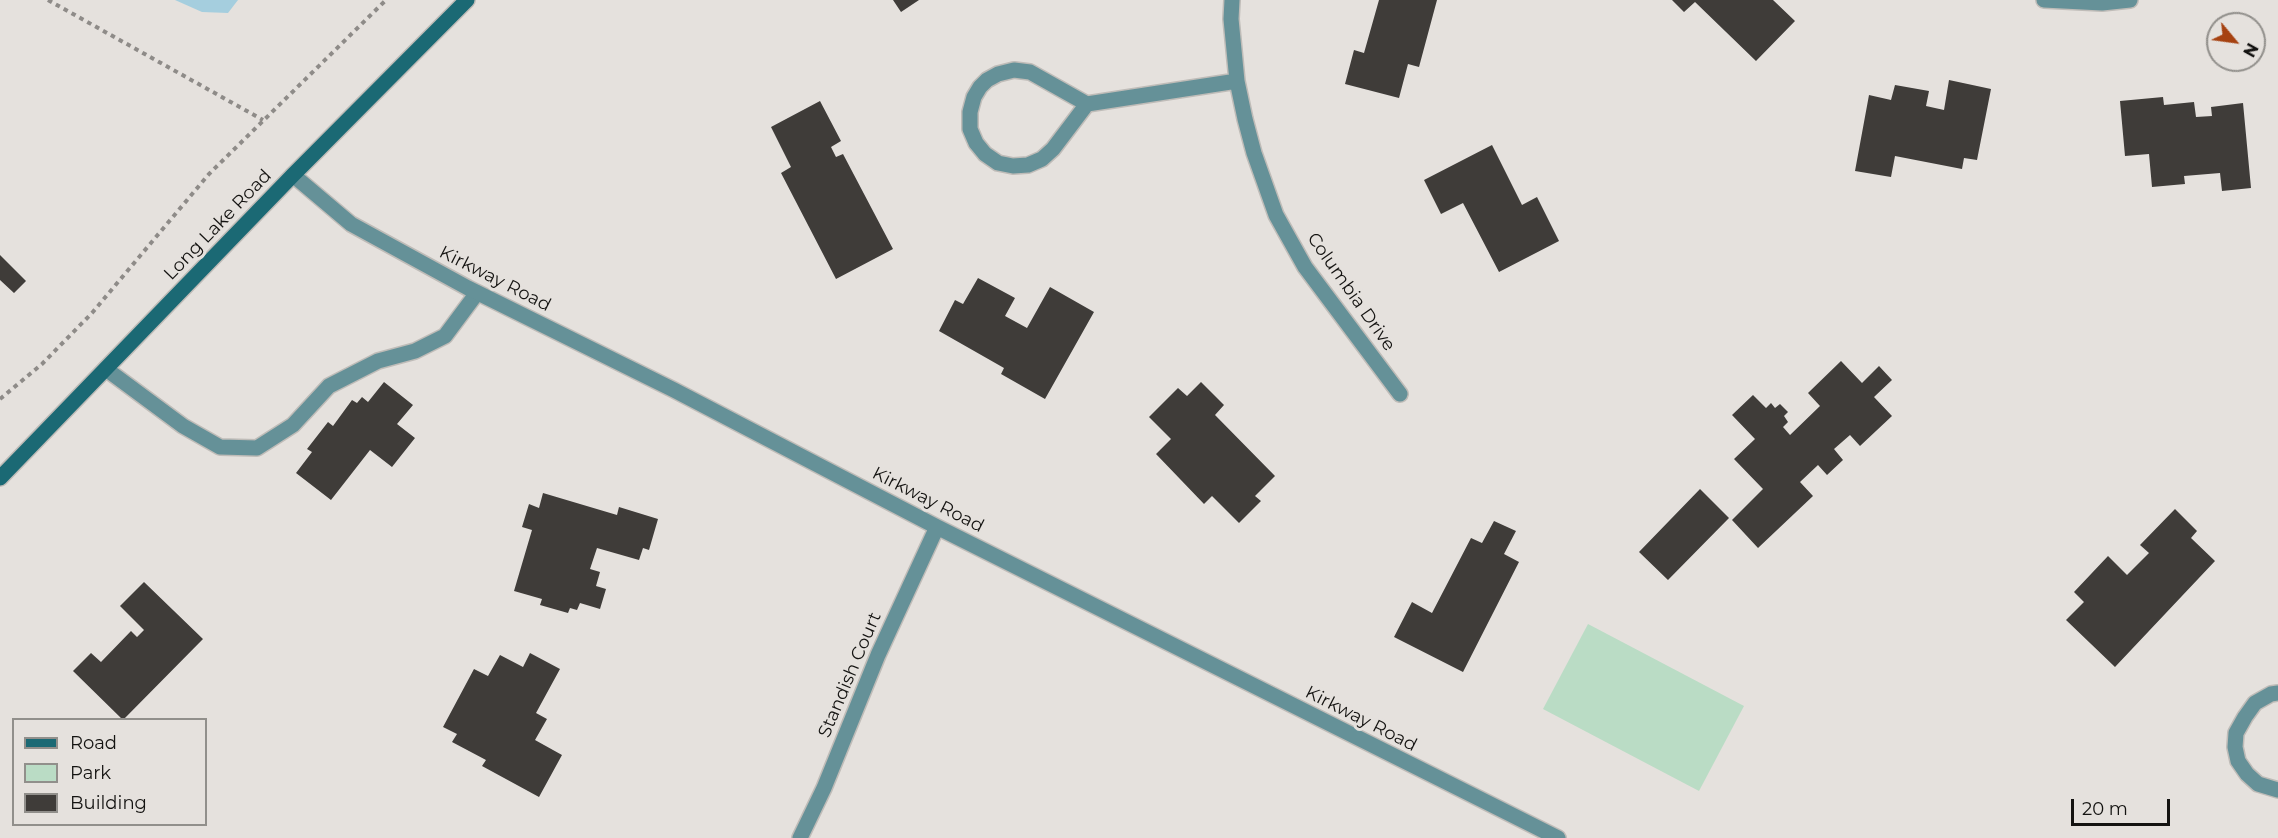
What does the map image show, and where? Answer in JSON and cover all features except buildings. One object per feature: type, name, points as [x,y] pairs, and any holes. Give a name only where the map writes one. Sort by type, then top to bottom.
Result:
[{"type":"main road","name":"Long Lake Road","points":[[0,478],[467,0]]},
{"type":"street","name":"Columbia Drive","points":[[1232,0],[1231,19],[1237,81],[1254,153],[1276,215],[1305,267],[1400,394]]},
{"type":"street","points":[[2044,0],[2102,3],[2130,0]]},
{"type":"street","points":[[1087,104],[1053,149],[1042,159],[1028,165],[1013,166],[985,154],[976,143],[970,129],[970,112],[974,97],[980,87],[987,80],[1014,70],[1030,72],[1087,104],[1237,81]]},
{"type":"street","name":"Kirkway Road","points":[[293,176],[351,224],[477,293],[674,390],[937,527],[1558,838]]},
{"type":"street","points":[[106,369],[183,426],[220,447],[257,448],[293,425],[329,386],[378,361],[415,351],[445,336],[477,293]]},
{"type":"street","name":"Standish Court","points":[[800,838],[824,788],[878,655],[937,527]]},
{"type":"street","points":[[2278,693],[2271,694],[2255,703],[2236,733],[2235,747],[2238,761],[2247,774],[2258,784],[2278,790]]},
{"type":"path","points":[[48,0],[263,120]]},
{"type":"path","points":[[0,399],[42,364],[92,313],[209,174],[386,0]]},
{"type":"green space","points":[[1588,624],[1744,706],[1699,791],[1543,709]]},
{"type":"water","points":[[175,0],[238,0],[228,13],[202,12]]}]
